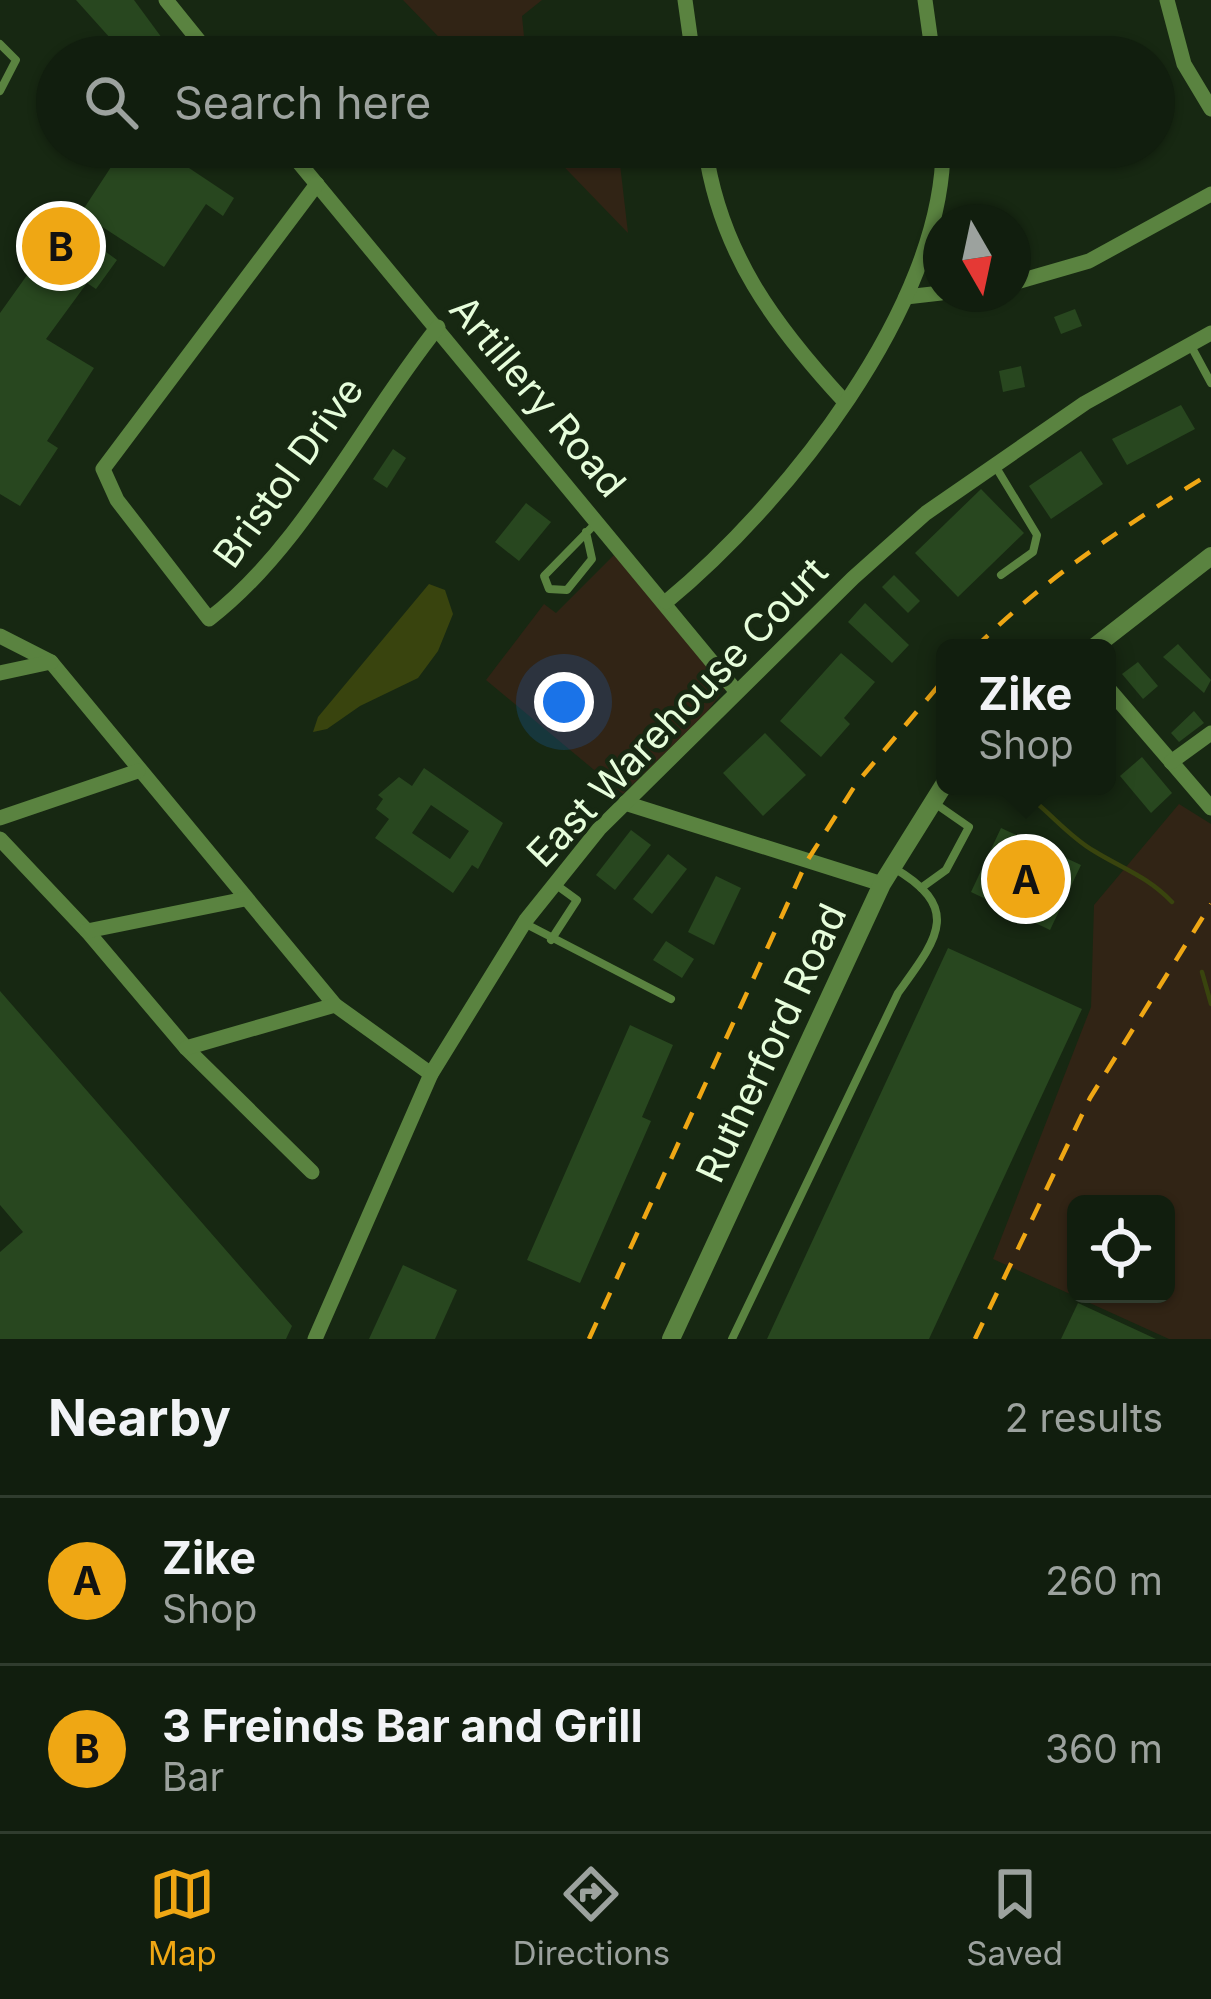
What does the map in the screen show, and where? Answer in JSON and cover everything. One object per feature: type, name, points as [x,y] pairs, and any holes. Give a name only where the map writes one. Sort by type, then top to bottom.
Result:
[{"type":"street","points":[[166,0],[195,36]]},
{"type":"street","points":[[685,0],[690,36]]},
{"type":"street","points":[[925,0],[930,36]]},
{"type":"street","points":[[1167,0],[1184,64],[1211,109]]},
{"type":"street","name":"Artillery Road","points":[[304,168],[438,327],[593,526],[666,602],[736,691]]},
{"type":"street","points":[[710,168],[719,212],[742,269],[779,328],[844,401]]},
{"type":"street","points":[[666,602],[773,501],[844,401],[906,297],[938,213],[941,168]]},
{"type":"street","name":"Bristol Drive","points":[[317,184],[103,469],[112,493],[209,619],[238,596],[287,537],[438,327]]},
{"type":"street","points":[[1031,278],[1089,261],[1211,194]]},
{"type":"street","points":[[906,297],[923,295]]},
{"type":"street","name":"East Warehouse Court","points":[[315,1339],[431,1074],[554,883],[625,803],[905,530],[993,463],[1085,403],[1211,333]]},
{"type":"street","points":[[1105,639],[1211,556]]},
{"type":"street","points":[[0,636],[51,662],[335,1005],[431,1074]]},
{"type":"street","points":[[0,673],[51,662]]},
{"type":"street","points":[[1116,698],[1211,808]]},
{"type":"street","points":[[1171,762],[1211,733]]},
{"type":"street","points":[[0,818],[138,771]]},
{"type":"street","name":"Rutherford Road","points":[[670,1339],[886,875],[936,795]]},
{"type":"street","points":[[625,803],[886,875]]},
{"type":"street","points":[[0,839],[87,931],[186,1048],[312,1172]]},
{"type":"street","points":[[87,931],[245,899]]},
{"type":"street","points":[[186,1048],[335,1005]]},
{"type":"lane","points":[[0,44],[16,60],[0,91]]},
{"type":"lane","points":[[1191,344],[1211,383]]},
{"type":"lane","points":[[993,463],[1036,535],[1034,552],[1001,575]]},
{"type":"lane","points":[[593,526],[592,559],[567,590],[549,589],[544,576],[593,526]]},
{"type":"lane","points":[[921,888],[946,870],[969,827],[932,801]]},
{"type":"lane","points":[[732,1339],[898,993],[930,948],[940,917],[921,888],[886,875]]},
{"type":"lane","points":[[550,941],[577,900],[554,883]]},
{"type":"lane","points":[[526,924],[550,941],[671,999]]},
{"type":"shaded area","points":[[403,0],[542,0],[522,16],[524,36],[438,36]]},
{"type":"shaded area","points":[[565,168],[620,168],[628,233]]},
{"type":"shaded area","points":[[614,555],[733,678],[706,713],[623,794],[486,680],[544,604],[556,613]]},
{"type":"shaded area","points":[[429,584],[445,590],[453,614],[438,651],[418,678],[360,706],[327,729],[313,732],[318,717]]},
{"type":"shaded area","points":[[1179,804],[1211,824],[1211,1339],[1169,1339],[1090,1303],[1175,1303],[1175,1195],[1067,1195],[1067,1293],[993,1259],[1091,1007],[1094,905]]},
{"type":"building","points":[[76,0],[134,0],[160,36],[108,36]]},
{"type":"building","points":[[110,168],[189,168],[234,198],[223,216],[206,204],[164,267],[81,213]]},
{"type":"building","points":[[65,222],[117,260],[96,289],[87,283],[46,339],[94,368],[47,441],[58,448],[20,506],[0,494],[0,313]]},
{"type":"building","points":[[1075,309],[1082,326],[1061,334],[1054,317]]},
{"type":"building","points":[[1021,366],[1025,387],[1003,392],[999,371]]},
{"type":"building","points":[[1181,405],[1195,429],[1127,465],[1112,439]]},
{"type":"building","points":[[393,449],[406,458],[387,488],[373,479]]},
{"type":"building","points":[[1081,451],[1103,484],[1051,519],[1029,486]]},
{"type":"building","points":[[981,489],[1024,533],[958,597],[915,553]]},
{"type":"building","points":[[526,503],[551,522],[519,561],[495,542]]},
{"type":"building","points":[[894,575],[920,601],[908,613],[882,587]]},
{"type":"building","points":[[865,603],[909,645],[892,663],[848,622]]},
{"type":"building","points":[[1178,644],[1211,680],[1204,693],[1163,657]]},
{"type":"building","points":[[841,653],[875,682],[844,718],[850,724],[821,757],[780,721]]},
{"type":"building","points":[[1138,662],[1158,686],[1143,699],[1122,674]]},
{"type":"building","points":[[1194,711],[1204,723],[1179,742],[1171,733]]},
{"type":"building","points":[[765,733],[806,775],[763,816],[723,773]]},
{"type":"building","points":[[1142,757],[1172,793],[1151,813],[1120,776]]},
{"type":"building","points":[[424,768],[503,823],[478,869],[472,865],[453,893],[375,838],[389,819],[376,809],[383,799],[378,795],[399,777],[412,786]],"holes":[[[431,805],[469,831],[450,859],[412,833]]]},
{"type":"building","points":[[1001,828],[1081,865],[1050,930],[971,892]]},
{"type":"building","points":[[631,830],[651,845],[615,890],[596,875]]},
{"type":"building","points":[[668,854],[687,869],[652,914],[633,899]]},
{"type":"building","points":[[716,876],[741,888],[714,945],[688,932]]},
{"type":"building","points":[[666,941],[694,959],[682,978],[653,960]]},
{"type":"building","points":[[948,948],[1082,1009],[929,1339],[767,1339]]},
{"type":"building","points":[[0,991],[292,1326],[286,1339],[0,1339],[0,1252],[23,1232],[0,1205]]},
{"type":"building","points":[[630,1025],[673,1045],[642,1117],[651,1121],[580,1283],[527,1260]]},
{"type":"building","points":[[403,1265],[457,1290],[435,1339],[369,1339]]},
{"type":"building","points":[[1078,1303],[1156,1339],[1061,1339]]},
{"type":"waterway","points":[[1025,795],[1083,844],[1144,879],[1172,902]]},
{"type":"waterway","points":[[1202,972],[1211,1004]]},
{"type":"railway","points":[[985,639],[1088,553],[1211,473]]},
{"type":"railway","points":[[589,1339],[807,861],[856,784],[936,689]]},
{"type":"railway","points":[[975,1339],[1090,1098],[1211,904]]},
{"type":"place","name":"3 Freinds Bar and Grill","points":[[61,246]]},
{"type":"place","name":"Zike","points":[[1026,879]]}]
